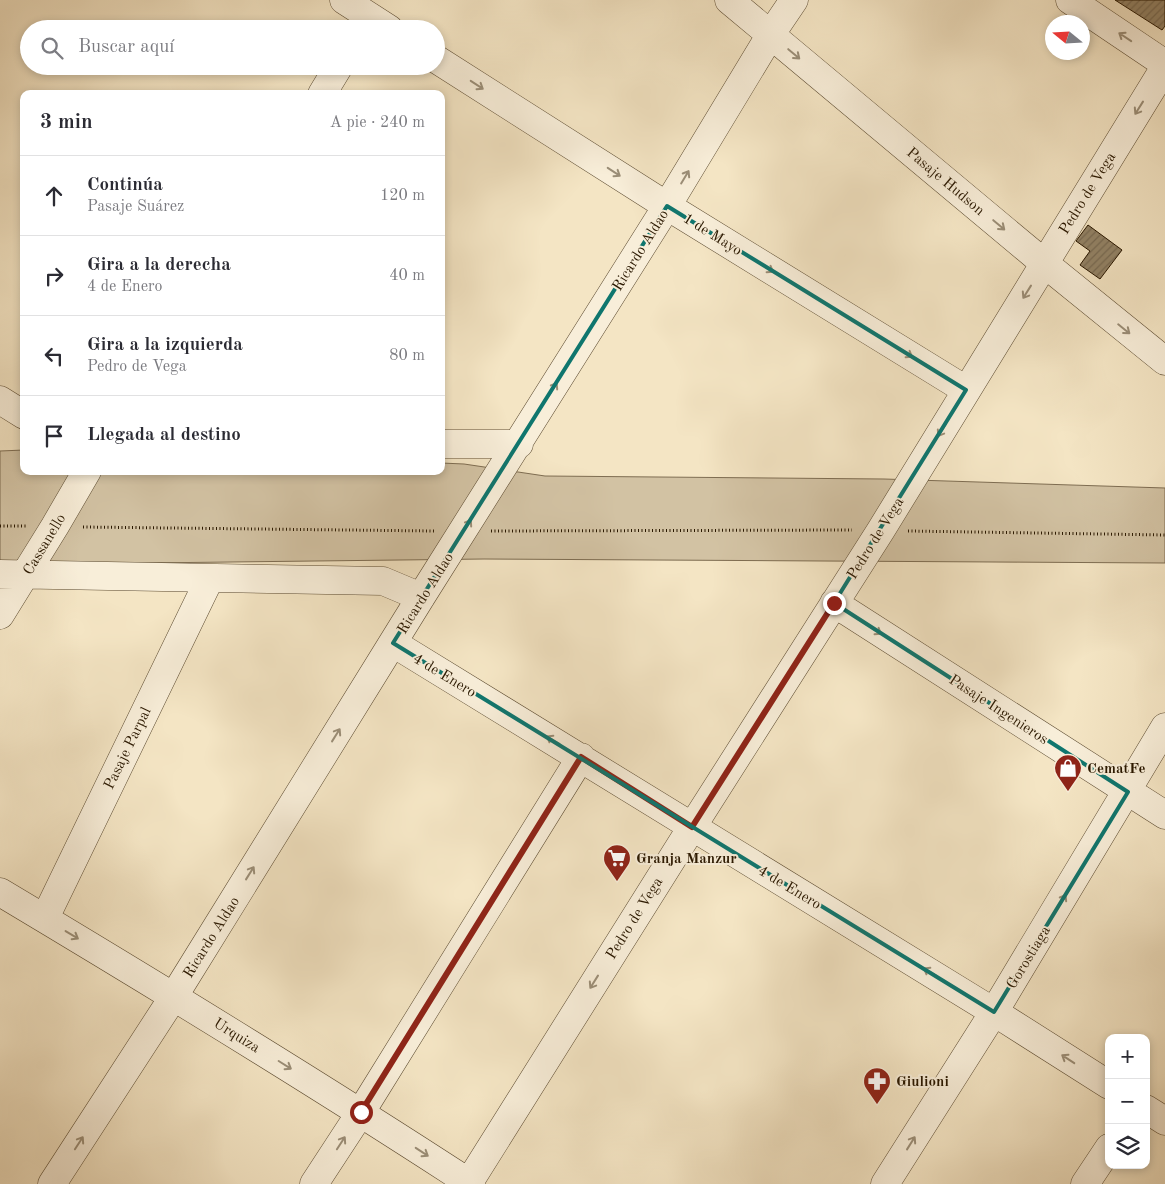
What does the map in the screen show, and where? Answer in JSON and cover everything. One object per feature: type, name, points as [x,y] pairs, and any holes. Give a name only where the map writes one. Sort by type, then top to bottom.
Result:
[{"type":"street","points":[[344,0],[375,18]]},
{"type":"street","name":"Pasaje Hudson","points":[[729,0],[1044,263],[1165,361]]},
{"type":"street","name":"Ricardo Aldao","points":[[52,1184],[174,996],[421,597],[667,206],[771,34],[794,0]]},
{"type":"street","points":[[1070,0],[1165,66]]},
{"type":"street","name":"1 de Mayo","points":[[445,65],[667,206],[966,390]]},
{"type":"street","name":"Pedro de Vega","points":[[469,1183],[880,530],[1165,66]]},
{"type":"street","points":[[324,90],[334,75]]},
{"type":"street","points":[[0,400],[20,412]]},
{"type":"street","points":[[445,444],[519,444]]},
{"type":"street","name":"Cassanello","points":[[0,615],[13,574],[55,526],[85,475]]},
{"type":"street","points":[[13,574],[383,581],[421,597]]},
{"type":"street","name":"Pasaje Parpal","points":[[45,918],[210,578]]},
{"type":"street","name":"Pasaje Ingenieros","points":[[834,603],[1165,815]]},
{"type":"street","name":"4 de Enero","points":[[393,643],[581,757],[1105,1082]]},
{"type":"street","name":"Gorostiaga","points":[[885,1184],[994,1012],[1128,792],[1165,727]]},
{"type":"street","points":[[314,1184],[361,1112],[581,757]]},
{"type":"street","name":"Urquiza","points":[[1,896],[45,918],[174,996],[361,1112],[469,1183]]},
{"type":"street","points":[[1150,1112],[1165,1121]]},
{"type":"street","points":[[1085,1184],[1105,1154]]},
{"type":"path","points":[[0,526],[464,531],[880,530],[1165,535]]},
{"type":"highlighted area","points":[[667,206],[966,390],[834,603],[1128,792],[994,1012],[393,643]]},
{"type":"shaded area","points":[[20,450],[20,475],[445,475],[445,463],[464,464],[545,476],[884,479],[1165,488],[1165,563],[484,559],[63,564],[0,562],[0,451]]},
{"type":"building","points":[[1115,0],[1165,0],[1165,26],[1162,30]]},
{"type":"building","points":[[1088,225],[1122,250],[1100,279],[1080,265],[1090,251],[1076,241]]},
{"type":"place","name":"CematFe","points":[[1068,792]]},
{"type":"place","name":"Granja Manzur","points":[[617,882]]},
{"type":"place","name":"Giulioni","points":[[877,1105]]},
{"type":"route","points":[[361,1112],[581,757],[692,827],[834,603]]}]
